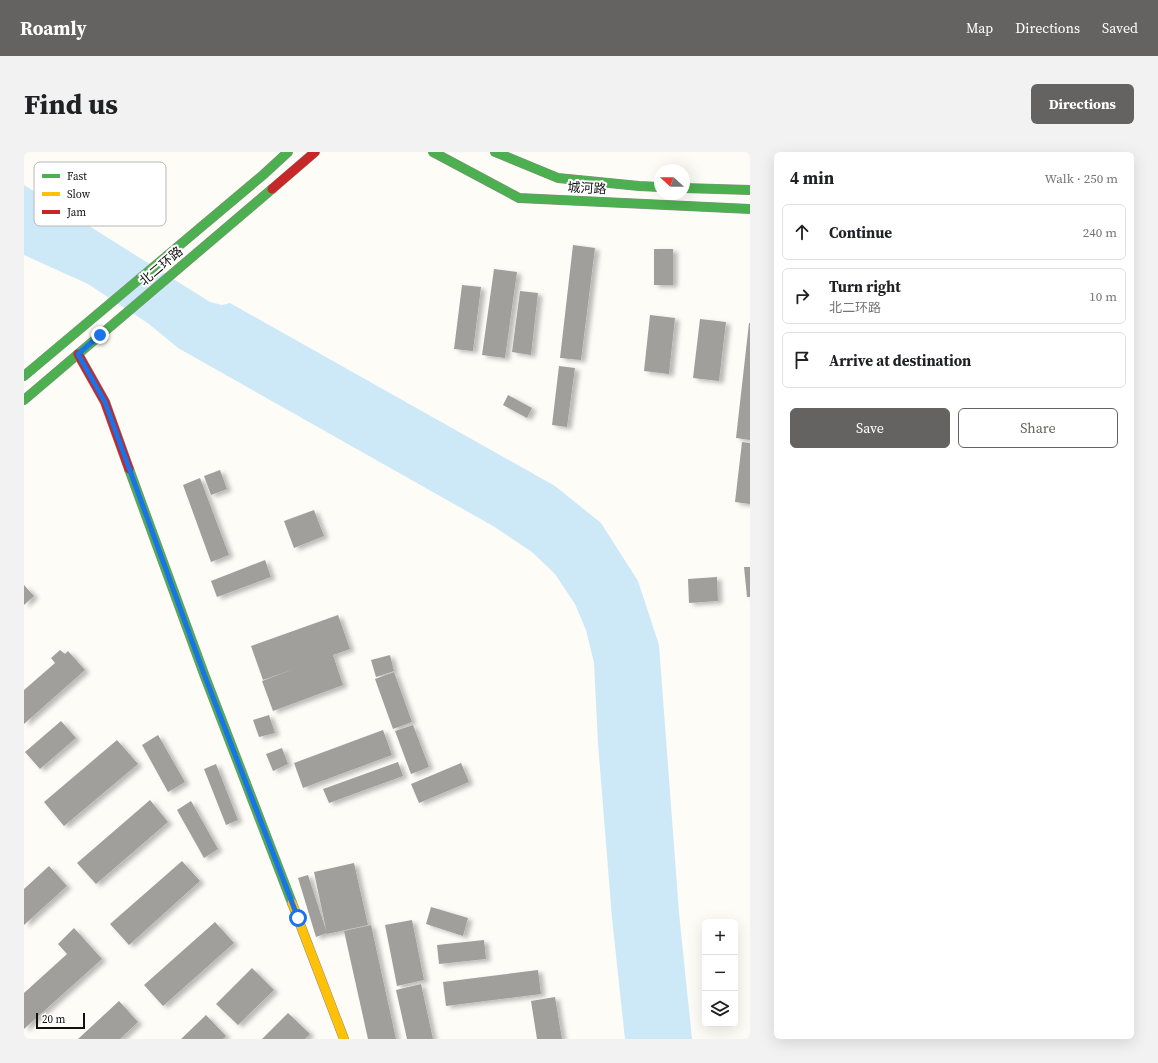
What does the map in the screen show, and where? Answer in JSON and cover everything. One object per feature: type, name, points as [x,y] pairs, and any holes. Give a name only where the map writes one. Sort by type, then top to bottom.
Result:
[{"type":"main road","name":"北二环路","points":[[24,376],[263,175],[288,152]]},
{"type":"main road","name":"北二环路","points":[[24,400],[315,152]]},
{"type":"main road","name":"城河路","points":[[433,152],[518,198],[750,210]]},
{"type":"main road","name":"城河路","points":[[495,152],[558,178],[654,186]]},
{"type":"main road","points":[[690,188],[750,190]]},
{"type":"main road","points":[[78,354],[105,402],[204,674],[344,1039]]},
{"type":"water","points":[[24,185],[34,191],[34,226],[89,226],[210,302],[222,305],[230,303],[555,486],[601,523],[638,581],[659,645],[679,913],[692,1039],[625,1039],[612,918],[598,743],[594,663],[586,630],[575,604],[555,574],[532,552],[493,526],[178,348],[149,324],[88,284],[24,255]]},
{"type":"building","points":[[573,245],[595,248],[581,360],[560,358]]},
{"type":"building","points":[[654,249],[673,249],[673,285],[654,285]]},
{"type":"building","points":[[494,269],[517,272],[505,358],[482,355]]},
{"type":"building","points":[[462,285],[481,287],[473,351],[454,349]]},
{"type":"building","points":[[520,291],[538,293],[531,355],[512,352]]},
{"type":"building","points":[[650,315],[675,318],[669,374],[644,371]]},
{"type":"building","points":[[700,319],[726,322],[719,381],[693,378]]},
{"type":"building","points":[[750,323],[750,440],[736,438]]},
{"type":"building","points":[[559,366],[575,368],[567,427],[552,425]]},
{"type":"building","points":[[508,395],[532,408],[527,418],[503,405]]},
{"type":"building","points":[[742,442],[750,443],[750,504],[735,502]]},
{"type":"building","points":[[220,470],[227,489],[211,495],[204,476]]},
{"type":"building","points":[[200,478],[229,555],[211,562],[183,485]]},
{"type":"building","points":[[314,510],[324,536],[294,548],[284,521]]},
{"type":"building","points":[[265,560],[271,577],[217,597],[211,581]]},
{"type":"building","points":[[744,567],[750,567],[750,597],[747,597]]},
{"type":"building","points":[[717,577],[718,601],[689,603],[688,579]]},
{"type":"building","points":[[24,585],[34,596],[24,605]]},
{"type":"building","points":[[338,615],[350,649],[333,655],[343,685],[273,711],[262,681],[297,668],[263,680],[251,646]]},
{"type":"building","points":[[60,650],[65,654],[68,651],[85,670],[24,724],[24,690],[55,663],[51,658]]},
{"type":"building","points":[[390,655],[394,671],[376,677],[371,660]]},
{"type":"building","points":[[394,672],[412,722],[393,729],[375,679]]},
{"type":"building","points":[[269,715],[275,733],[259,737],[253,720]]},
{"type":"building","points":[[61,721],[76,738],[40,769],[25,752]]},
{"type":"building","points":[[413,725],[429,767],[411,774],[395,731]]},
{"type":"building","points":[[383,730],[392,755],[303,788],[294,763]]},
{"type":"building","points":[[158,735],[185,782],[168,792],[142,745]]},
{"type":"building","points":[[117,740],[138,764],[64,826],[44,802]]},
{"type":"building","points":[[282,748],[288,764],[273,771],[266,754]]},
{"type":"building","points":[[398,762],[403,776],[329,803],[323,789]]},
{"type":"building","points":[[461,763],[469,782],[419,803],[411,784]]},
{"type":"building","points":[[216,764],[238,820],[226,825],[204,769]]},
{"type":"building","points":[[150,800],[168,822],[96,884],[77,863]]},
{"type":"building","points":[[191,801],[218,849],[204,858],[177,810]]},
{"type":"building","points":[[182,861],[200,881],[129,945],[110,924]]},
{"type":"building","points":[[354,863],[368,925],[327,934],[314,872]]},
{"type":"building","points":[[49,866],[67,886],[24,925],[24,889]]},
{"type":"building","points":[[308,875],[327,933],[316,937],[298,878]]},
{"type":"building","points":[[431,907],[468,918],[463,936],[426,924]]},
{"type":"building","points":[[412,920],[424,980],[397,986],[385,925]]},
{"type":"building","points":[[215,922],[234,943],[163,1006],[144,985]]},
{"type":"building","points":[[371,925],[396,1039],[368,1039],[344,931]]},
{"type":"building","points":[[74,928],[102,959],[24,1029],[24,993],[67,954],[58,944]]},
{"type":"building","points":[[484,940],[486,959],[439,964],[437,945]]},
{"type":"building","points":[[252,968],[274,990],[238,1025],[216,1004]]},
{"type":"building","points":[[538,970],[541,994],[446,1006],[443,982]]},
{"type":"building","points":[[421,984],[433,1039],[407,1039],[396,990]]},
{"type":"building","points":[[555,997],[562,1039],[537,1039],[531,1001]]},
{"type":"building","points":[[119,1001],[138,1022],[120,1039],[78,1039]]},
{"type":"building","points":[[288,1013],[310,1034],[305,1039],[262,1039]]},
{"type":"building","points":[[206,1015],[226,1036],[223,1039],[181,1039]]},
{"type":"traffic: fast","points":[[24,376],[263,175],[288,152]]},
{"type":"traffic: fast","points":[[433,152],[519,198],[750,209]]},
{"type":"traffic: fast","points":[[495,152],[558,178],[654,187]]},
{"type":"traffic: fast","points":[[690,188],[750,190]]},
{"type":"traffic: fast","points":[[24,400],[272,189]]},
{"type":"traffic: fast","points":[[129,469],[204,674],[292,903]]},
{"type":"traffic: slow","points":[[292,903],[344,1039]]},
{"type":"traffic: jam","points":[[272,189],[315,152]]},
{"type":"traffic: jam","points":[[78,354],[105,402],[129,469]]},
{"type":"route","points":[[100,335],[78,354],[105,402],[204,674],[298,918]]}]
